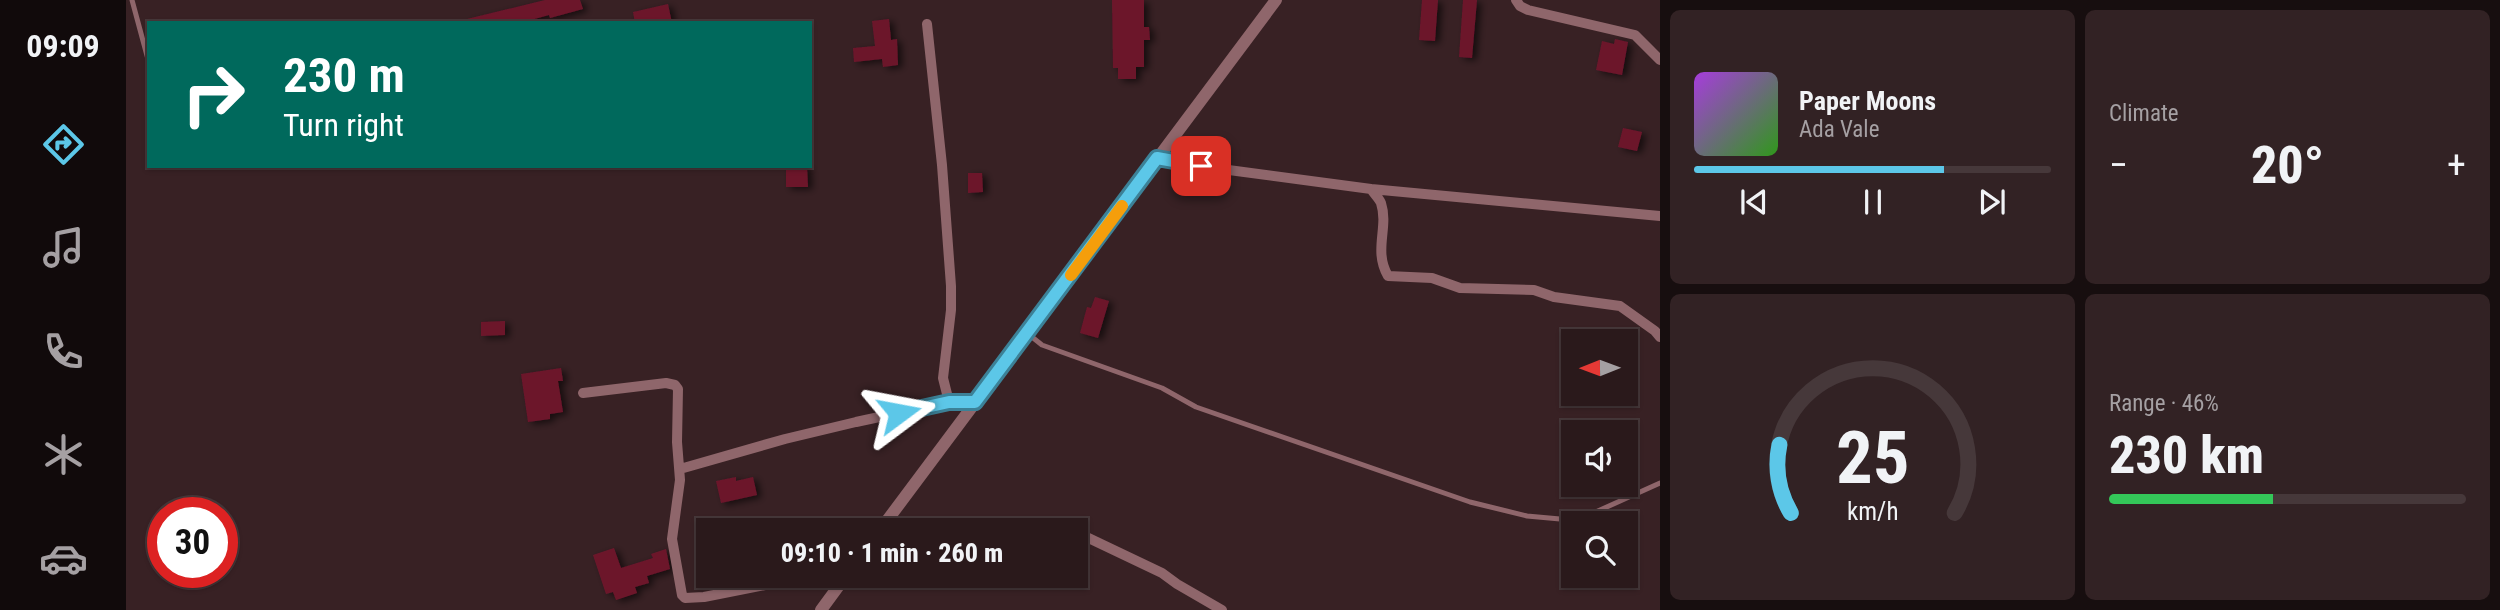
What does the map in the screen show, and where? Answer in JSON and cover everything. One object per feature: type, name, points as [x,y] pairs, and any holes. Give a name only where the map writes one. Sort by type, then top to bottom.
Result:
[{"type":"street","points":[[889,518],[1276,0]]},
{"type":"street","points":[[1516,0],[1528,10],[1635,35],[1660,60]]},
{"type":"street","points":[[927,24],[942,164],[951,286],[943,378],[949,402]]},
{"type":"street","points":[[1157,158],[1176,163],[1371,189],[1660,216]]},
{"type":"street","points":[[1371,189],[1380,202],[1383,214],[1381,263],[1388,276],[1432,278],[1460,288],[1534,290],[1554,297],[1620,306],[1660,337]]},
{"type":"street","points":[[583,393],[666,383],[675,385],[678,389],[680,491],[672,524],[672,539],[682,595],[685,598],[704,597],[750,588]]},
{"type":"street","points":[[680,469],[785,439],[949,402],[975,402]]},
{"type":"street","points":[[1088,538],[1163,573],[1222,610]]},
{"type":"street","points":[[821,610],[837,588]]},
{"type":"lane","points":[[132,0],[147,56]]},
{"type":"lane","points":[[1027,333],[1042,345],[1162,388],[1196,407],[1470,502],[1527,516],[1560,519],[1589,515],[1660,483]]},
{"type":"building","points":[[545,0],[580,0],[583,9],[527,21],[467,19]]},
{"type":"building","points":[[1112,0],[1144,0],[1144,27],[1149,27],[1150,40],[1144,40],[1144,67],[1136,67],[1136,79],[1118,79],[1118,68],[1113,68]]},
{"type":"building","points":[[1422,0],[1438,0],[1435,41],[1419,40]]},
{"type":"building","points":[[1463,0],[1477,0],[1472,58],[1459,57]]},
{"type":"building","points":[[668,4],[672,21],[635,21],[633,12]]},
{"type":"building","points":[[889,19],[891,40],[897,39],[898,65],[883,67],[882,59],[854,62],[853,48],[875,46],[872,21]]},
{"type":"building","points":[[1615,39],[1628,42],[1622,75],[1596,70],[1602,41],[1614,44]]},
{"type":"building","points":[[1623,128],[1642,132],[1637,151],[1618,147]]},
{"type":"building","points":[[786,168],[807,168],[808,187],[786,187]]},
{"type":"building","points":[[968,173],[982,173],[983,192],[968,193]]},
{"type":"building","points":[[1095,297],[1109,301],[1098,338],[1080,333],[1087,307],[1091,308]]},
{"type":"building","points":[[505,321],[505,335],[481,336],[481,322]]},
{"type":"building","points":[[561,368],[563,381],[558,381],[563,412],[550,414],[550,419],[528,422],[521,374]]},
{"type":"building","points":[[736,477],[736,481],[753,477],[757,495],[721,503],[716,481]]},
{"type":"building","points":[[614,548],[621,568],[653,558],[651,554],[666,549],[670,569],[647,576],[649,583],[635,587],[637,593],[616,600],[613,592],[606,594],[593,555]]},
{"type":"slow traffic","points":[[1071,275],[1122,206]]},
{"type":"route","points":[[899,413],[949,402],[975,402],[1157,158],[1201,166]]}]
